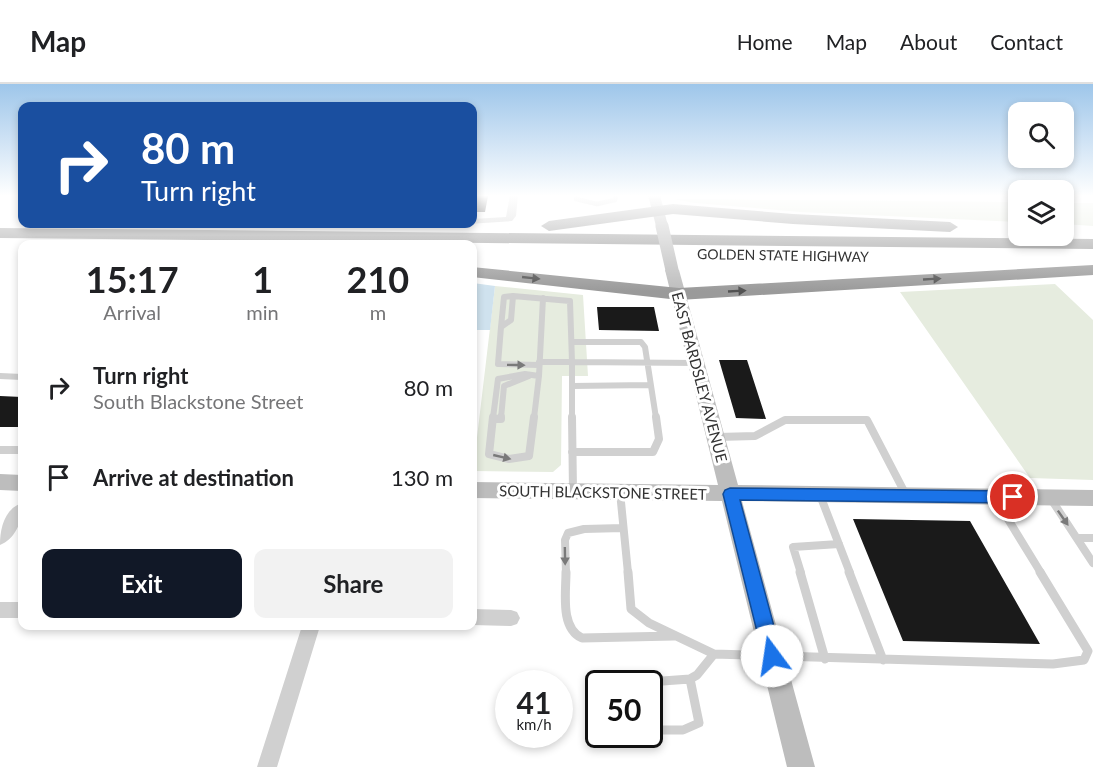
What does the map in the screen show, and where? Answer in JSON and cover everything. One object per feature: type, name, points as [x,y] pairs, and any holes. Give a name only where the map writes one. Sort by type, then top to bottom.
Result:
[{"type":"highway","points":[[151,235],[166,232],[534,227]]},
{"type":"highway","points":[[978,227],[1008,229]]},
{"type":"highway","name":"GOLDEN STATE HIGHWAY","points":[[0,233],[1093,244]]},
{"type":"highway","points":[[1074,233],[1093,234]]},
{"type":"highway","points":[[0,247],[18,248]]},
{"type":"highway","name":"GOLDEN STATE HIGHWAY","points":[[477,252],[1093,258]]},
{"type":"highway","points":[[477,273],[679,294],[1093,270]]},
{"type":"main road","name":"EAST BARDSLEY AVENUE","points":[[662,227],[801,767]]},
{"type":"main road","points":[[0,482],[18,483]]},
{"type":"main road","name":"SOUTH BLACKSTONE STREET","points":[[477,490],[1093,498]]},
{"type":"street","points":[[0,538],[18,514]]},
{"type":"street","points":[[0,610],[18,610]]},
{"type":"street","points":[[477,617],[511,618]]},
{"type":"street","points":[[267,767],[310,630]]},
{"type":"lane","points":[[573,491],[572,362],[573,342],[570,301],[513,296],[511,320],[501,327],[498,364],[572,362],[697,363]]},
{"type":"lane","points":[[538,376],[508,375],[498,379],[489,454],[501,459],[514,460],[529,456],[538,376],[543,298]]},
{"type":"lane","points":[[572,452],[653,452],[659,439],[645,347],[641,342],[573,342]]},
{"type":"lane","points":[[0,376],[18,376]]},
{"type":"lane","points":[[572,386],[650,385]]},
{"type":"lane","points":[[716,437],[755,436],[786,420],[867,420],[906,495]]},
{"type":"lane","points":[[0,450],[18,450]]},
{"type":"lane","points":[[620,492],[631,609],[649,624],[714,654],[1053,664],[1084,660],[1088,651],[994,496]]},
{"type":"lane","points":[[820,494],[883,660]]},
{"type":"lane","points":[[1049,497],[1093,563]]},
{"type":"lane","points":[[623,528],[584,529],[568,533],[565,540],[569,628],[574,635],[582,638],[677,636]]},
{"type":"lane","points":[[1077,538],[1093,538]]},
{"type":"lane","points":[[825,659],[793,548],[800,544],[839,544]]},
{"type":"lane","points":[[663,681],[690,679],[697,675],[714,654]]},
{"type":"lane","points":[[663,730],[687,730],[699,723],[690,679]]},
{"type":"shaded area","points":[[1055,284],[1093,320],[1093,480],[1030,478],[900,292]]},
{"type":"shaded area","points":[[495,286],[583,295],[588,376],[562,376],[561,465],[553,472],[477,471],[477,437]]},
{"type":"water","points":[[477,284],[495,286],[490,330],[477,330]]},
{"type":"building","points":[[597,307],[654,307],[659,331],[599,330]]},
{"type":"building","points":[[719,360],[747,360],[766,419],[736,418]]},
{"type":"building","points":[[0,396],[18,397],[18,427],[0,427]]},
{"type":"building","points":[[853,519],[970,521],[1040,644],[903,641]]},
{"type":"route","points":[[772,656],[730,494],[1013,497]]}]
